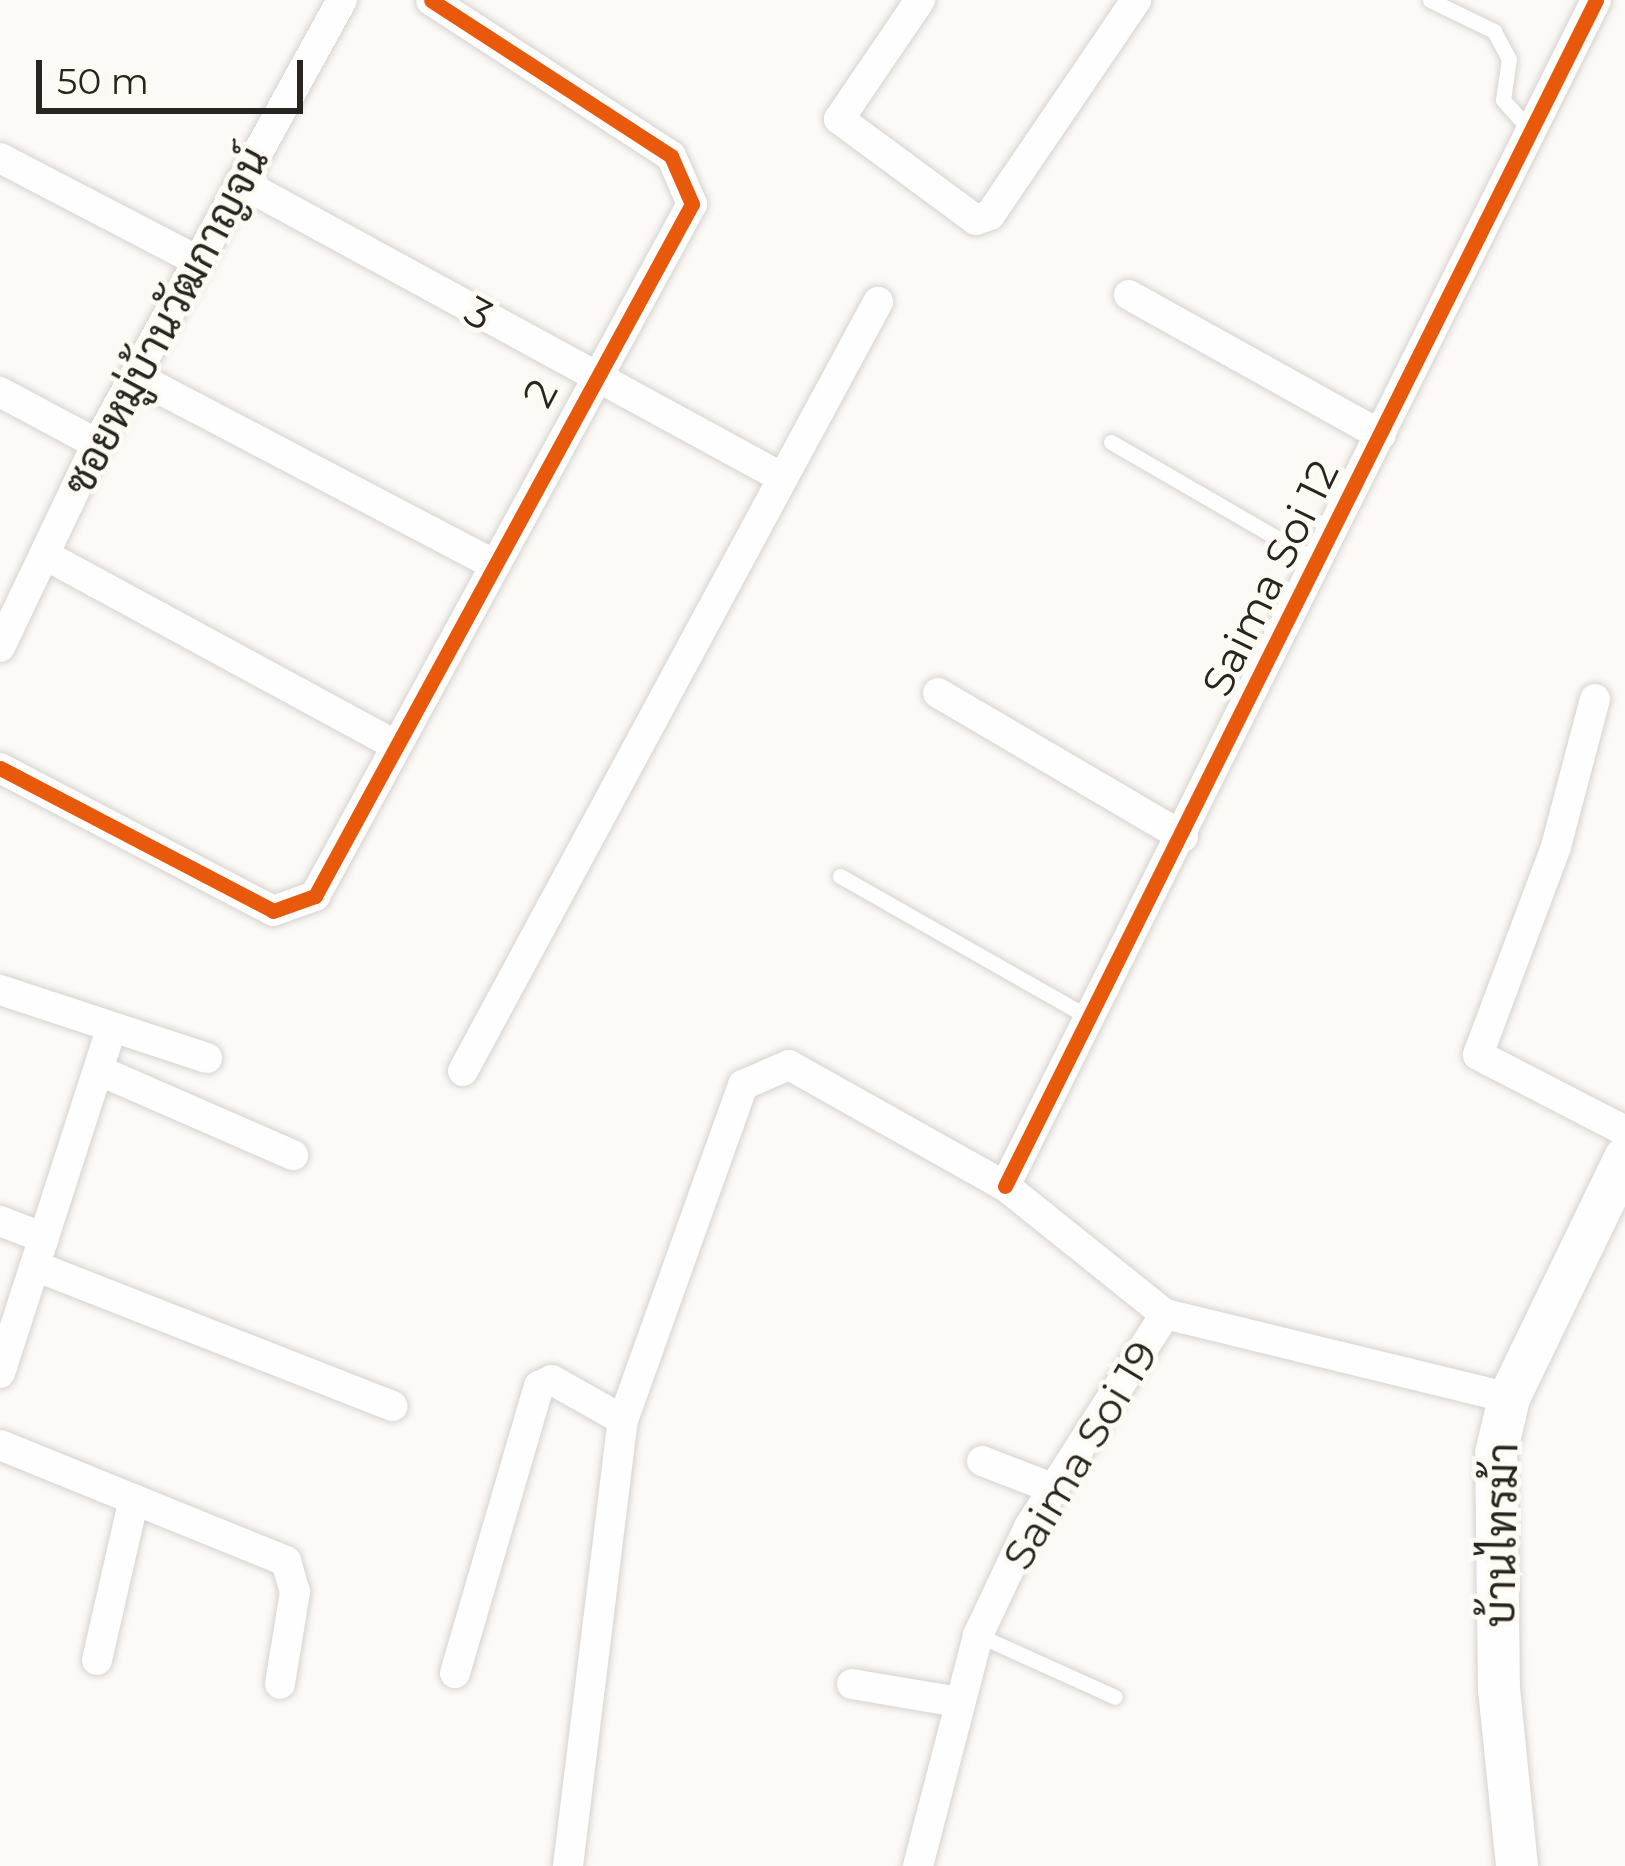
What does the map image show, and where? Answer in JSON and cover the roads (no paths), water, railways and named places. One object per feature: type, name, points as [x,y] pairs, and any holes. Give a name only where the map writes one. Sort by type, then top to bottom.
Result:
[{"type":"street","name":"ซอยหมู่บ้านวัฒกาญจน์","points":[[0,647],[97,445],[342,0]]},
{"type":"street","name":"2","points":[[0,768],[292,912],[315,896],[590,374],[692,204],[688,176],[431,0]]},
{"type":"street","points":[[920,0],[839,118],[976,220],[990,215],[1136,0]]},
{"type":"street","name":"Saima Soi 12","points":[[1005,1186],[1093,1020],[1596,0]]},
{"type":"street","points":[[0,158],[198,261]]},
{"type":"street","name":"3","points":[[240,182],[783,478]]},
{"type":"street","points":[[1129,295],[1382,435]]},
{"type":"street","points":[[463,1072],[878,302]]},
{"type":"street","points":[[135,376],[491,563]]},
{"type":"street","points":[[0,392],[97,445]]},
{"type":"street","points":[[47,556],[393,745]]},
{"type":"street","points":[[938,693],[1183,837]]},
{"type":"street","points":[[1595,699],[1556,847],[1478,1054],[1625,1131]]},
{"type":"street","points":[[0,990],[110,1032],[207,1058]]},
{"type":"street","points":[[0,1373],[110,1032]]},
{"type":"street","points":[[568,1866],[623,1420],[682,1232],[743,1085],[764,1069],[790,1065],[1005,1186],[1165,1314]]},
{"type":"street","points":[[98,1070],[293,1155]]},
{"type":"street","name":"บ้านไทรม้า","points":[[1517,1866],[1493,1508],[1509,1398],[1625,1159]]},
{"type":"street","points":[[0,1221],[39,1252],[393,1406]]},
{"type":"street","name":"Saima Soi 19","points":[[918,1866],[952,1701],[978,1635],[1052,1488],[1165,1314],[1509,1398]]},
{"type":"street","points":[[455,1673],[539,1386],[552,1380],[623,1420]]},
{"type":"street","points":[[0,1445],[286,1561],[295,1592],[280,1684]]},
{"type":"street","points":[[982,1461],[1052,1488]]},
{"type":"street","points":[[97,1660],[134,1499]]},
{"type":"street","points":[[852,1684],[952,1701]]},
{"type":"lane","points":[[1430,0],[1494,31],[1509,59],[1503,100],[1531,130]]},
{"type":"lane","points":[[1111,442],[1318,562]]},
{"type":"lane","points":[[840,876],[1093,1020]]},
{"type":"lane","points":[[978,1635],[1115,1697]]}]
